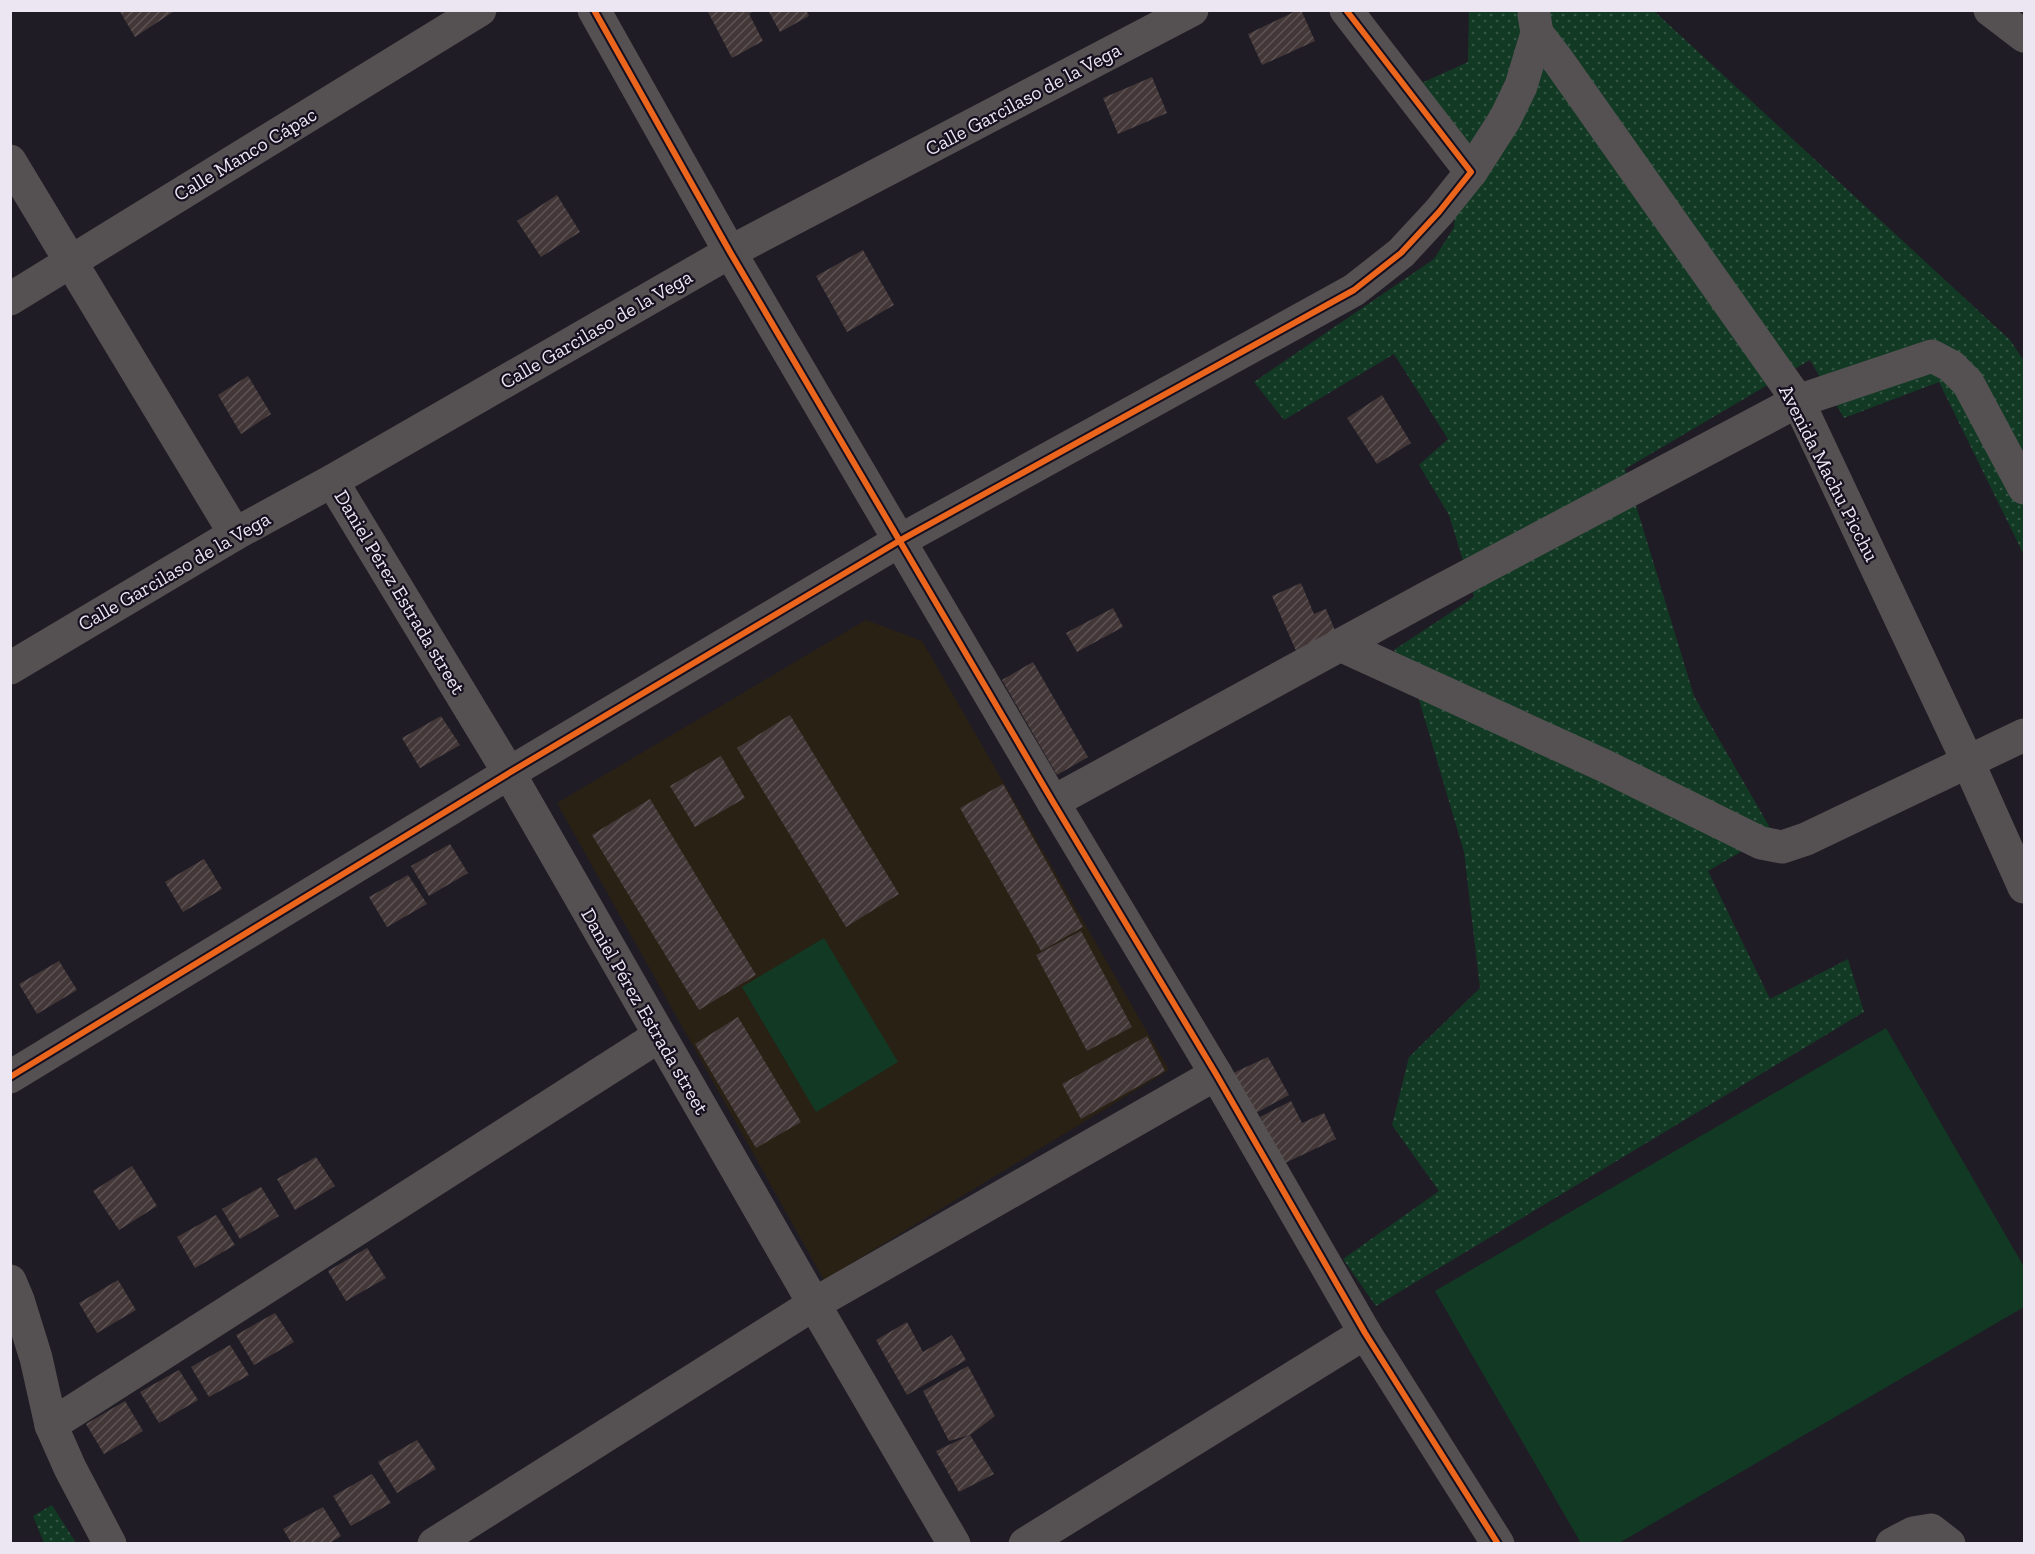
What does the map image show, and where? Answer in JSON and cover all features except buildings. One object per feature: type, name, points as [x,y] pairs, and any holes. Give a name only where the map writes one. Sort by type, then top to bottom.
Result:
[{"type":"street","name":"Calle Manco Cápac","points":[[10,299],[480,10]]},
{"type":"street","name":"Calle Garcilaso de la Vega","points":[[10,668],[235,534],[332,481],[730,252],[1192,10]]},
{"type":"street","points":[[1346,10],[1471,172]]},
{"type":"street","points":[[1990,10],[2025,36]]},
{"type":"street","points":[[597,11],[730,252],[899,541],[1216,1074],[1365,1333],[1498,1544]]},
{"type":"street","points":[[10,1077],[509,772],[899,541],[1354,290],[1401,253],[1439,212],[1471,172],[1505,119],[1521,86],[1535,22]]},
{"type":"street","name":"Avenida Machu Picchu","points":[[1535,22],[1557,59],[1798,401],[2025,887]]},
{"type":"street","points":[[10,161],[72,260],[235,534]]},
{"type":"street","points":[[1053,802],[1340,645],[1798,401],[1932,356],[1951,366],[1968,383],[2025,488]]},
{"type":"street","name":"Daniel Pérez Estrada street","points":[[332,481],[509,772],[659,1036],[954,1544]]},
{"type":"street","points":[[1340,645],[1605,766],[1761,843],[1782,847],[1806,838],[2025,735]]},
{"type":"street","points":[[51,1425],[659,1036]]},
{"type":"street","points":[[434,1544],[814,1304],[1216,1074]]},
{"type":"street","points":[[10,1281],[36,1358],[51,1425],[70,1468],[110,1544]]},
{"type":"street","points":[[1025,1544],[1365,1333]]},
{"type":"street","points":[[1892,1544],[1913,1533],[1940,1537]]},
{"type":"shaded area","points":[[866,620],[922,641],[1169,1070],[824,1280],[557,803]]},
{"type":"green space","points":[[1469,10],[1654,11],[2010,340],[2024,361],[2024,555],[1939,382],[1844,418],[1810,360],[1625,469],[1694,696],[1773,833],[1708,871],[1770,999],[1848,959],[1864,1012],[1376,1306],[1343,1259],[1439,1191],[1392,1125],[1409,1057],[1480,988],[1464,852],[1412,676],[1394,650],[1474,597],[1449,515],[1419,465],[1448,439],[1394,354],[1284,420],[1254,382],[1434,259],[1454,227],[1462,140],[1415,86],[1468,62]]},
{"type":"green space","points":[[824,938],[898,1062],[816,1112],[742,987]]},
{"type":"green space","points":[[1886,1028],[2024,1267],[2024,1307],[1619,1543],[1581,1543],[1435,1291]]},
{"type":"green space","points":[[52,1505],[76,1543],[44,1543],[33,1516]]},
{"type":"cycle path","points":[[594,10],[730,252],[1053,802],[1216,1074],[1365,1333],[1498,1544]]},
{"type":"cycle path","points":[[10,1077],[509,773],[899,541],[1354,290],[1401,253],[1439,212],[1471,172],[1346,10]]}]
